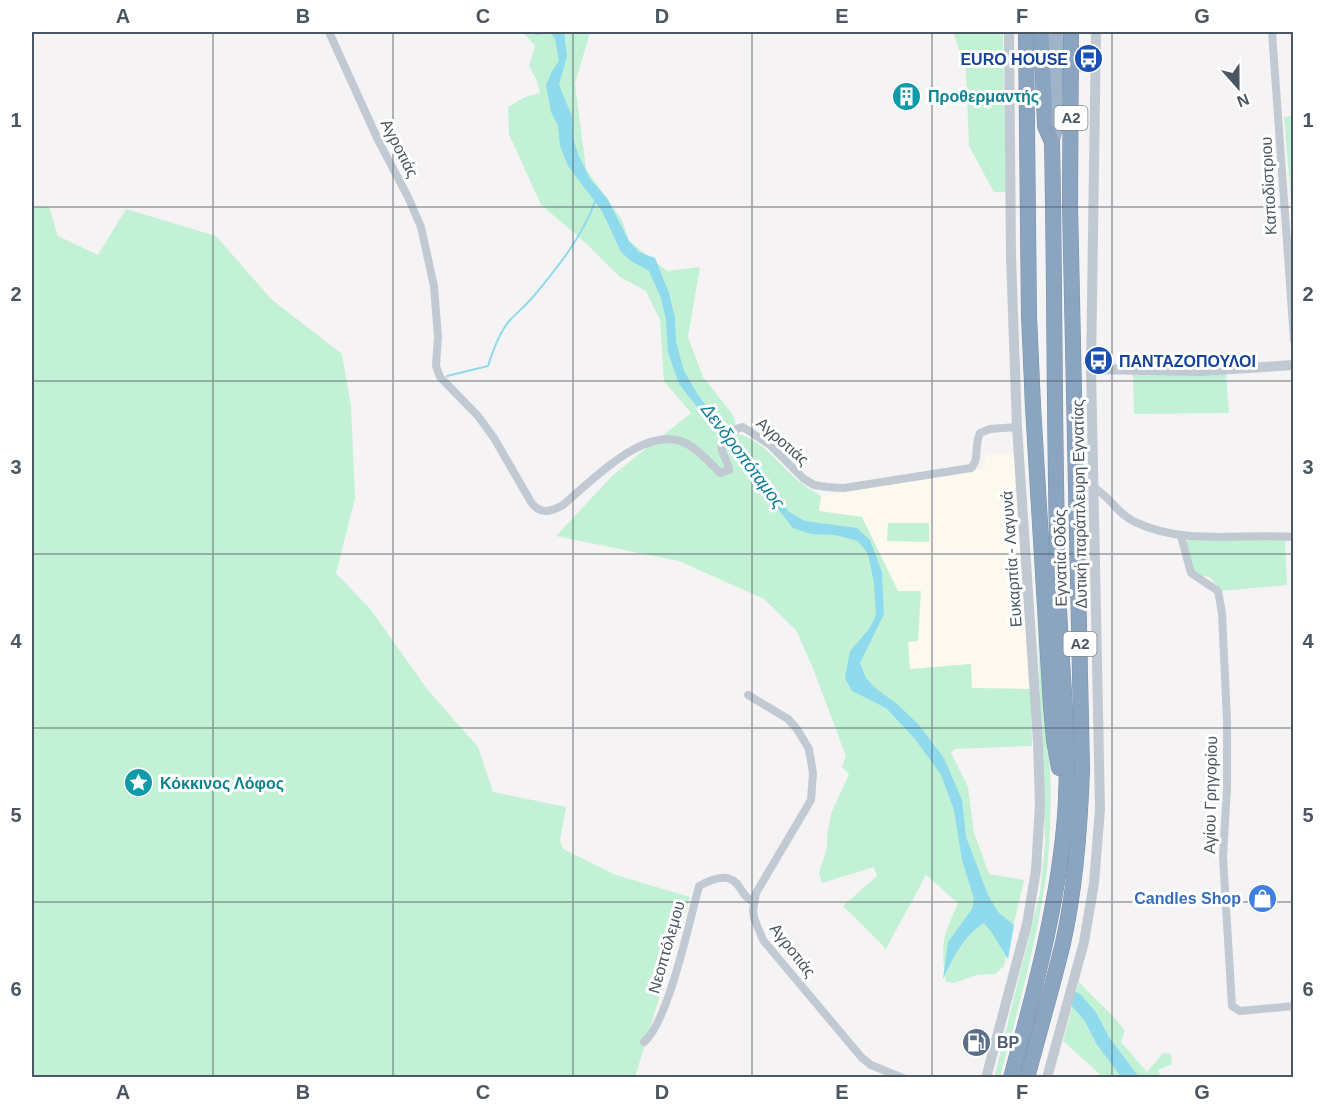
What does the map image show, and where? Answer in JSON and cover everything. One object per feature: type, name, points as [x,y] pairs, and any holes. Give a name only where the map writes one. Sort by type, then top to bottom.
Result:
[{"type":"highway","points":[[1026,32],[1029,316],[1033,406],[1053,729],[1065,795]]},
{"type":"highway","name":"Α2","points":[[1041,32],[1045,126],[1052,142]]},
{"type":"highway","points":[[1052,142],[1056,125],[1055,32]]},
{"type":"highway","name":"Εγνατία Οδός","points":[[1027,1077],[1063,942],[1074,877],[1081,814],[1082,769],[1070,205],[1071,32]]},
{"type":"highway","name":"Εγνατία Οδός","points":[[1011,1077],[1054,904],[1064,825],[1066,743],[1058,584],[1052,142]]},
{"type":"street","name":"Αγροτιάς","points":[[329,32],[421,227],[434,286],[438,337],[436,366],[440,377],[494,438],[531,502],[539,511],[555,510],[563,505],[629,451],[651,441],[677,440],[690,445],[720,473],[726,473],[729,466],[721,449],[721,442],[734,429],[743,427],[770,445],[804,479],[814,485],[844,488],[972,468],[975,464],[980,433],[992,429],[1017,428]]},
{"type":"street","name":"Ευκαρπία - Λαγυνά","points":[[986,1077],[1027,924],[1036,870],[1040,822],[1038,742],[1017,428],[1011,244],[1009,32]]},
{"type":"street","name":"Δυτική παράπλευρη Εγνατίας","points":[[1047,1077],[1083,942],[1094,883],[1098,839],[1099,762],[1091,369],[1096,32]]},
{"type":"street","name":"Καποδίστριου","points":[[1272,32],[1293,340]]},
{"type":"street","points":[[1091,369],[1201,371],[1293,365]]},
{"type":"street","points":[[1093,487],[1131,520],[1180,536],[1293,537]]},
{"type":"street","name":"Αγίου Γρηγορίου","points":[[1180,536],[1191,573],[1218,591],[1222,613],[1227,738],[1223,857],[1231,1004],[1235,1010],[1240,1011],[1293,1006]]},
{"type":"street","points":[[748,695],[788,719],[797,729],[809,748],[813,773],[811,800],[761,883],[754,902]]},
{"type":"street","name":"Νεοπτόλεμου","points":[[644,1042],[659,1020],[679,963],[699,886],[716,878],[729,879],[739,886],[746,898],[754,902]]},
{"type":"street","name":"Αγροτιάς","points":[[754,902],[754,918],[763,940],[862,1058],[871,1065],[903,1077]]},
{"type":"shaded area","points":[[1016,454],[1031,689],[972,688],[971,664],[910,669],[908,642],[898,591],[862,517],[819,511],[821,496],[984,469],[985,455]]},
{"type":"green space","points":[[523,32],[590,32],[575,84],[586,169],[622,220],[629,241],[667,271],[700,267],[688,337],[703,377],[733,415],[738,434],[756,442],[801,483],[821,496],[819,511],[862,517],[898,591],[921,591],[918,641],[908,642],[910,669],[971,664],[972,688],[1031,689],[1032,746],[955,749],[951,753],[968,787],[974,833],[989,874],[1024,880],[1004,966],[995,974],[977,975],[954,983],[946,982],[943,958],[944,941],[958,903],[926,875],[886,949],[843,906],[877,876],[874,867],[822,883],[819,873],[827,848],[831,814],[849,774],[842,767],[846,756],[796,630],[764,599],[679,561],[556,536],[613,475],[691,413],[664,381],[660,320],[646,291],[620,277],[586,243],[541,205],[509,134],[508,107],[525,97],[540,93],[529,66],[535,46]]},
{"type":"green space","points":[[953,32],[1003,32],[1006,192],[994,192],[969,146],[966,71]]},
{"type":"green space","points":[[1293,116],[1294,223],[1284,117]]},
{"type":"green space","points":[[32,207],[49,207],[58,236],[98,255],[126,209],[216,236],[271,299],[342,354],[351,406],[355,498],[336,573],[371,610],[427,689],[478,747],[493,792],[566,807],[560,840],[563,849],[616,875],[690,897],[635,1077],[32,1078]]},
{"type":"green space","points":[[1133,374],[1226,374],[1229,413],[1134,414]]},
{"type":"green space","points":[[1024,393],[1029,393],[1051,790],[1050,829],[1045,882],[1029,964],[1000,1077],[994,1078],[1040,893],[1045,844],[1037,608]]},
{"type":"green space","points":[[888,523],[929,523],[929,542],[887,541]]},
{"type":"green space","points":[[1187,539],[1285,539],[1287,585],[1221,591],[1210,577],[1194,575],[1187,559]]},
{"type":"green space","points":[[1079,982],[1125,1031],[1121,1042],[1147,1072],[1163,1053],[1171,1054],[1172,1064],[1158,1070],[1161,1077],[1103,1077],[1063,1041]]},
{"type":"water","points":[[524,32],[564,32],[567,56],[559,85],[572,116],[573,138],[578,154],[590,179],[607,198],[629,241],[639,252],[655,258],[669,293],[675,318],[676,342],[684,371],[698,395],[789,512],[805,521],[857,528],[870,540],[882,572],[884,614],[860,663],[866,678],[919,725],[944,758],[962,800],[966,837],[988,895],[998,912],[1014,925],[1008,959],[984,923],[964,941],[943,979],[948,942],[972,909],[974,899],[962,860],[954,810],[941,775],[915,739],[886,708],[852,691],[845,678],[850,651],[869,629],[876,615],[874,583],[868,554],[858,541],[835,535],[811,534],[793,528],[679,384],[668,352],[666,320],[661,298],[649,271],[631,261],[621,252],[602,211],[568,166],[560,146],[558,126],[551,112],[546,85],[559,61],[555,38],[550,33],[538,35]]},
{"type":"waterway","points":[[447,376],[488,366],[503,330],[533,297],[569,251],[591,213],[596,199]]},
{"type":"waterway","name":"Δενδροπόταμος","points":[[1075,999],[1090,1016],[1103,1041],[1131,1078]]},
{"type":"place","name":"EURO HOUSE","points":[[1089,59]]},
{"type":"place","name":"Προθερμαντής","points":[[907,96]]},
{"type":"place","name":"ΠΑΝΤΑΖΟΠΟΥΛΟΙ","points":[[1098,361]]},
{"type":"place","name":"Κόκκινος Λόφος","points":[[139,783]]},
{"type":"place","name":"Candles Shop","points":[[1262,898]]},
{"type":"place","name":"BP","points":[[976,1042]]}]
